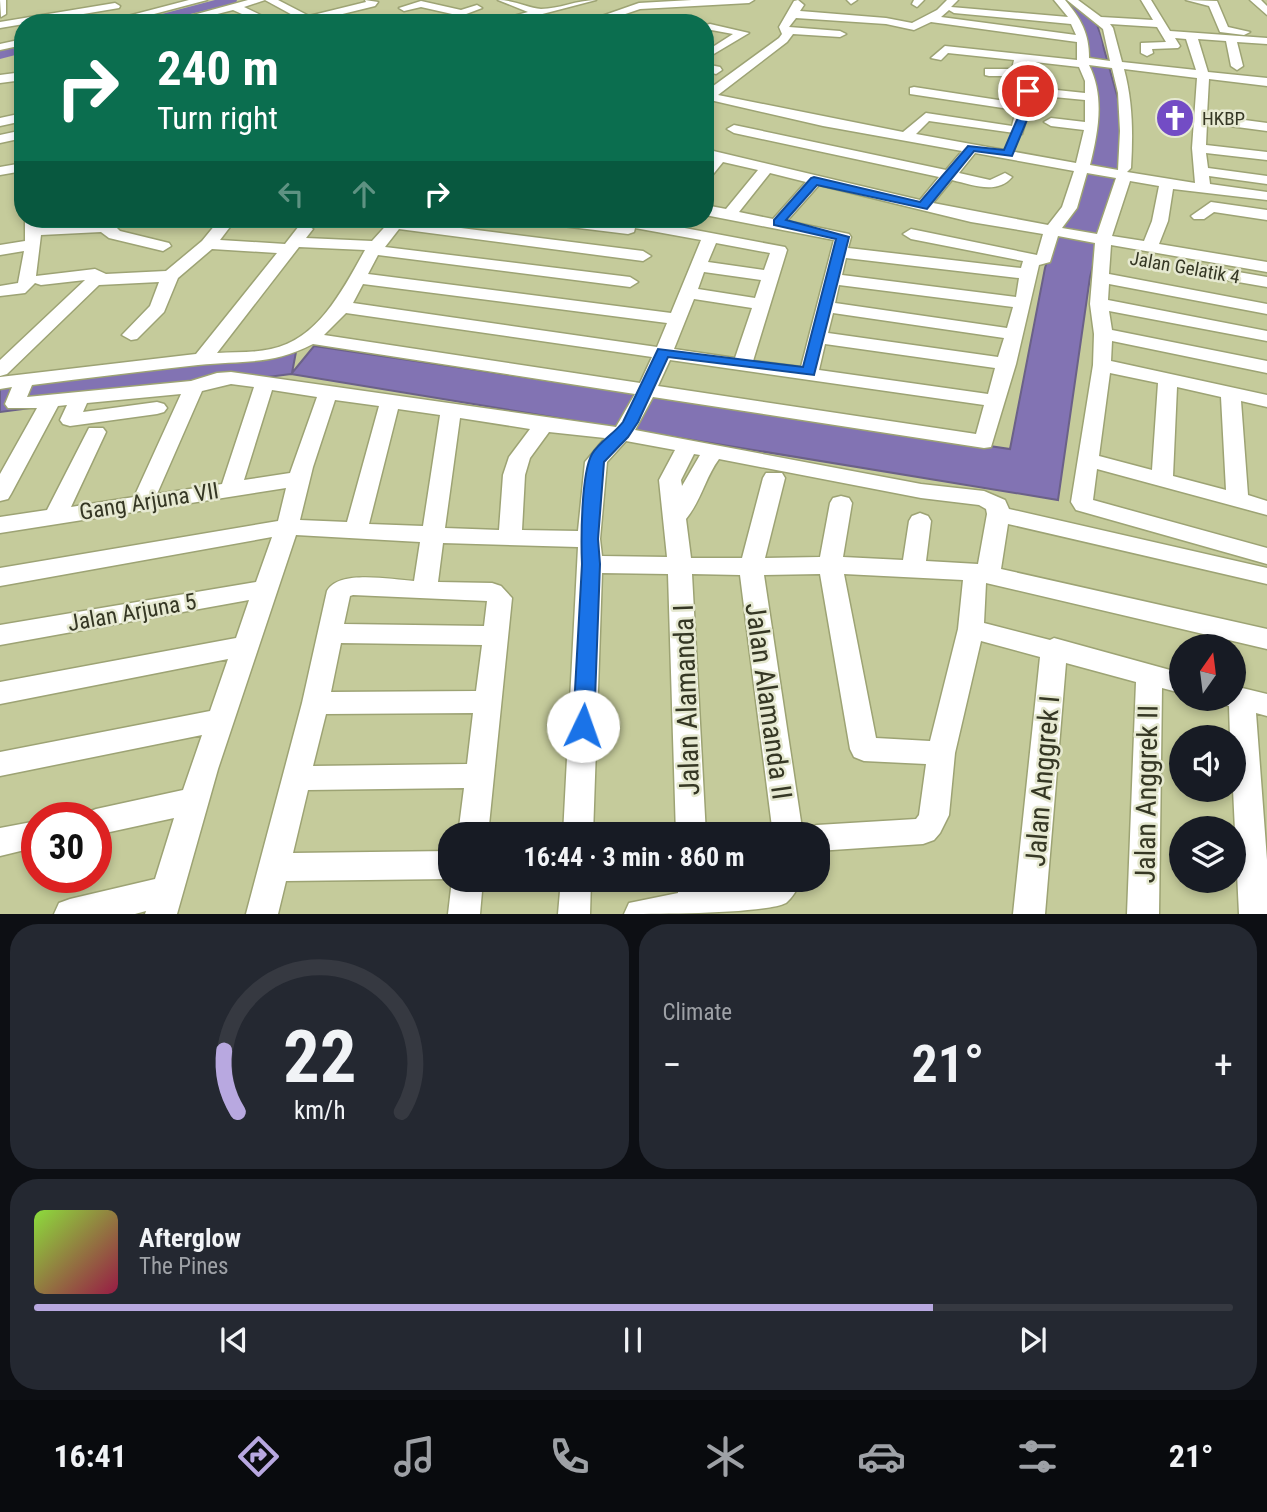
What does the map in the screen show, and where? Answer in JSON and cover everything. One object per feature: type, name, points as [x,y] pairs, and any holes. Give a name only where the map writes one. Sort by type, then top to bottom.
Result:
[{"type":"street","points":[[0,18],[1,0]]},
{"type":"street","points":[[100,14],[115,5],[152,0]]},
{"type":"street","points":[[32,14],[77,1],[100,14],[202,0]]},
{"type":"street","points":[[201,14],[224,4],[260,0]]},
{"type":"street","points":[[270,0],[297,14]]},
{"type":"street","points":[[503,0],[528,14]]},
{"type":"street","points":[[515,14],[539,0]]},
{"type":"street","points":[[547,14],[588,0]]},
{"type":"street","points":[[609,14],[634,4],[678,9],[749,0]]},
{"type":"street","points":[[1146,0],[1173,46],[1146,45],[1147,53]]},
{"type":"street","points":[[1191,0],[1213,2],[1224,30],[1265,39]]},
{"type":"street","points":[[319,1],[337,14]]},
{"type":"street","points":[[793,1],[835,6]]},
{"type":"street","points":[[714,92],[783,40],[788,34],[785,30],[791,14],[799,5],[793,1]]},
{"type":"street","points":[[352,14],[358,13],[368,2]]},
{"type":"street","points":[[446,10],[458,2],[494,14]]},
{"type":"street","points":[[714,21],[721,13],[722,2]]},
{"type":"street","points":[[1020,3],[1017,6],[1072,12],[1101,23],[1118,64],[1126,124],[1124,172],[1103,246],[1099,304],[1103,334],[1102,365],[1081,499],[1084,505],[1267,556]]},
{"type":"street","points":[[224,4],[241,14]]},
{"type":"street","points":[[224,4],[249,14]]},
{"type":"street","points":[[404,8],[422,4],[463,13],[477,8]]},
{"type":"street","points":[[791,14],[826,21],[888,27],[892,23],[914,27],[949,4],[974,19]]},
{"type":"street","points":[[945,49],[950,37],[986,11],[1072,12],[1101,23],[1166,30],[1191,36],[1265,39]]},
{"type":"street","points":[[310,338],[634,412],[984,442],[1023,303],[1031,262],[1044,257],[1066,233],[1069,208],[1086,168],[1091,127],[1091,81],[1083,39],[1072,12]]},
{"type":"street","points":[[927,18],[974,19],[1083,39]]},
{"type":"street","points":[[714,29],[743,33],[714,50]]},
{"type":"street","points":[[785,30],[840,34]]},
{"type":"street","points":[[1191,36],[1203,74],[1199,148],[1205,188],[1205,211],[1267,215]]},
{"type":"street","points":[[1231,39],[1237,66]]},
{"type":"street","points":[[945,49],[978,43]]},
{"type":"street","points":[[945,49],[1118,64],[1267,82]]},
{"type":"street","points":[[989,72],[1017,73],[1021,57]]},
{"type":"street","points":[[914,91],[1025,108]]},
{"type":"street","points":[[1008,154],[1025,108],[1026,92],[1092,97]]},
{"type":"street","points":[[714,98],[823,122],[1105,172],[1124,172],[1167,183],[1267,196]]},
{"type":"street","points":[[714,100],[746,118]]},
{"type":"street","points":[[906,136],[926,117],[1017,131]]},
{"type":"street","points":[[1200,118],[1267,127]]},
{"type":"street","points":[[811,134],[823,122]]},
{"type":"street","points":[[1051,122],[1091,127]]},
{"type":"street","points":[[734,129],[811,166],[923,206],[1066,233],[1103,246],[1150,247],[1267,267]]},
{"type":"street","points":[[1240,134],[1267,138]]},
{"type":"street","points":[[923,206],[972,148]]},
{"type":"street","points":[[1199,148],[1267,156]]},
{"type":"street","points":[[714,158],[764,170],[811,166],[947,175],[990,184],[1005,177]]},
{"type":"street","points":[[778,222],[811,166]]},
{"type":"street","points":[[730,214],[764,170]]},
{"type":"street","points":[[1202,171],[1267,180]]},
{"type":"street","points":[[1150,247],[1160,221],[1167,183]]},
{"type":"street","points":[[714,211],[842,236],[809,372]]},
{"type":"street","points":[[0,250],[33,232],[87,228]]},
{"type":"street","points":[[108,228],[115,235],[163,246]]},
{"type":"street","points":[[131,335],[158,308],[170,276],[208,244],[221,228]]},
{"type":"street","points":[[16,395],[202,359],[275,355],[310,338],[342,307],[374,248],[392,228]]},
{"type":"street","points":[[441,228],[643,256]]},
{"type":"street","points":[[637,228],[710,237],[779,250],[743,363]]},
{"type":"street","points":[[649,228],[657,230]]},
{"type":"street","points":[[617,310],[657,230]]},
{"type":"street","points":[[0,291],[19,289],[26,285],[33,232]]},
{"type":"street","points":[[911,234],[1040,260]]},
{"type":"street","points":[[579,822],[596,462],[600,453],[634,412],[663,352],[710,237]]},
{"type":"street","points":[[208,244],[296,240],[630,282]]},
{"type":"street","points":[[202,359],[296,240]]},
{"type":"street","name":"Jalan Gelatik 4","points":[[1103,246],[1267,282]]},
{"type":"street","points":[[840,252],[892,251],[1028,274]]},
{"type":"street","points":[[698,266],[772,276]]},
{"type":"street","points":[[0,370],[96,280],[98,275],[41,279]]},
{"type":"street","points":[[96,280],[170,276]]},
{"type":"street","points":[[359,278],[677,319]]},
{"type":"street","points":[[1101,278],[1267,309]]},
{"type":"street","points":[[832,279],[1023,303]]},
{"type":"street","points":[[687,293],[763,304]]},
{"type":"street","points":[[1099,304],[1267,336]]},
{"type":"street","points":[[342,307],[809,372],[995,401]]},
{"type":"street","points":[[825,307],[1013,334]]},
{"type":"street","points":[[1103,334],[1267,367]]},
{"type":"street","points":[[817,337],[1007,364]]},
{"type":"street","points":[[1102,365],[1267,401]]},
{"type":"street","points":[[0,383],[16,395],[51,400],[194,387],[218,379],[232,378],[544,425],[634,412],[687,447],[921,491],[984,498],[997,505],[998,514],[981,573],[971,629],[941,753],[934,814],[930,824],[923,831],[830,837]]},
{"type":"street","points":[[1162,480],[1168,379]]},
{"type":"street","points":[[231,488],[265,383]]},
{"type":"street","points":[[142,503],[194,387]]},
{"type":"street","points":[[70,914],[164,902],[192,801],[223,720],[328,393]]},
{"type":"street","points":[[1231,393],[1237,500]]},
{"type":"street","points":[[79,399],[70,420],[157,408]]},
{"type":"street","points":[[0,494],[51,400]]},
{"type":"street","points":[[356,531],[390,401]]},
{"type":"street","points":[[425,590],[451,411]]},
{"type":"street","points":[[510,538],[513,475],[520,457],[544,425]]},
{"type":"street","points":[[56,514],[96,432]]},
{"type":"street","name":"Jalan Alamanda I","points":[[687,447],[670,481],[680,565],[690,822]]},
{"type":"street","points":[[674,518],[685,505],[697,474],[714,452]]},
{"type":"street","points":[[1089,460],[1267,508]]},
{"type":"street","points":[[751,568],[774,478]]},
{"type":"street","name":"Gang Arjuna VII","points":[[0,525],[56,514],[299,479]]},
{"type":"street","points":[[841,503],[830,565],[864,749],[941,753]]},
{"type":"street","points":[[998,514],[1267,576]]},
{"type":"street","points":[[913,569],[920,521]]},
{"type":"street","points":[[0,577],[287,527],[433,534],[510,538],[680,565],[751,568],[830,565],[981,573],[1267,639]]},
{"type":"street","name":"Jalan Alamanda II","points":[[751,568],[786,822]]},
{"type":"street","points":[[262,914],[315,703],[339,591],[342,588],[350,586],[496,594],[500,598],[474,822]]},
{"type":"street","name":"Jalan Arjuna 5","points":[[0,635],[264,589]]},
{"type":"street","points":[[971,629],[1054,648],[1169,680]]},
{"type":"street","points":[[331,633],[497,636]]},
{"type":"street","points":[[0,692],[247,646]]},
{"type":"street","name":"Jalan Anggrek I","points":[[1029,914],[1054,648]]},
{"type":"street","name":"Jalan Anggrek II","points":[[1143,914],[1149,674]]},
{"type":"street","points":[[1248,700],[1255,914]]},
{"type":"street","points":[[315,703],[488,702]]},
{"type":"street","points":[[0,764],[223,720]]},
{"type":"street","points":[[296,778],[479,776]]},
{"type":"street","points":[[112,818],[192,801]]},
{"type":"street","points":[[0,842],[21,837]]},
{"type":"street","points":[[273,867],[438,865]]},
{"type":"street","points":[[464,914],[467,892]]},
{"type":"street","points":[[574,914],[575,892]]},
{"type":"street","points":[[640,914],[694,893],[780,896]]},
{"type":"shaded area","points":[[1083,24],[1097,24],[1127,131],[1090,277],[1058,500],[291,374],[0,412],[0,387],[296,352],[292,373],[314,346],[1010,449],[1045,268],[1091,124]]},
{"type":"waterway","points":[[173,14],[231,0]]},
{"type":"waterway","points":[[1069,0],[1090,26],[1095,59]]},
{"type":"waterway","points":[[0,55],[14,51]]},
{"type":"place","name":"HKBP","points":[[1175,118]]},
{"type":"route","points":[[583,726],[591,564],[589,539],[596,462],[600,453],[622,434],[630,422],[663,352],[809,372],[843,237],[778,222],[814,181],[923,206],[972,148],[1008,154],[1024,115],[1028,91]]}]
